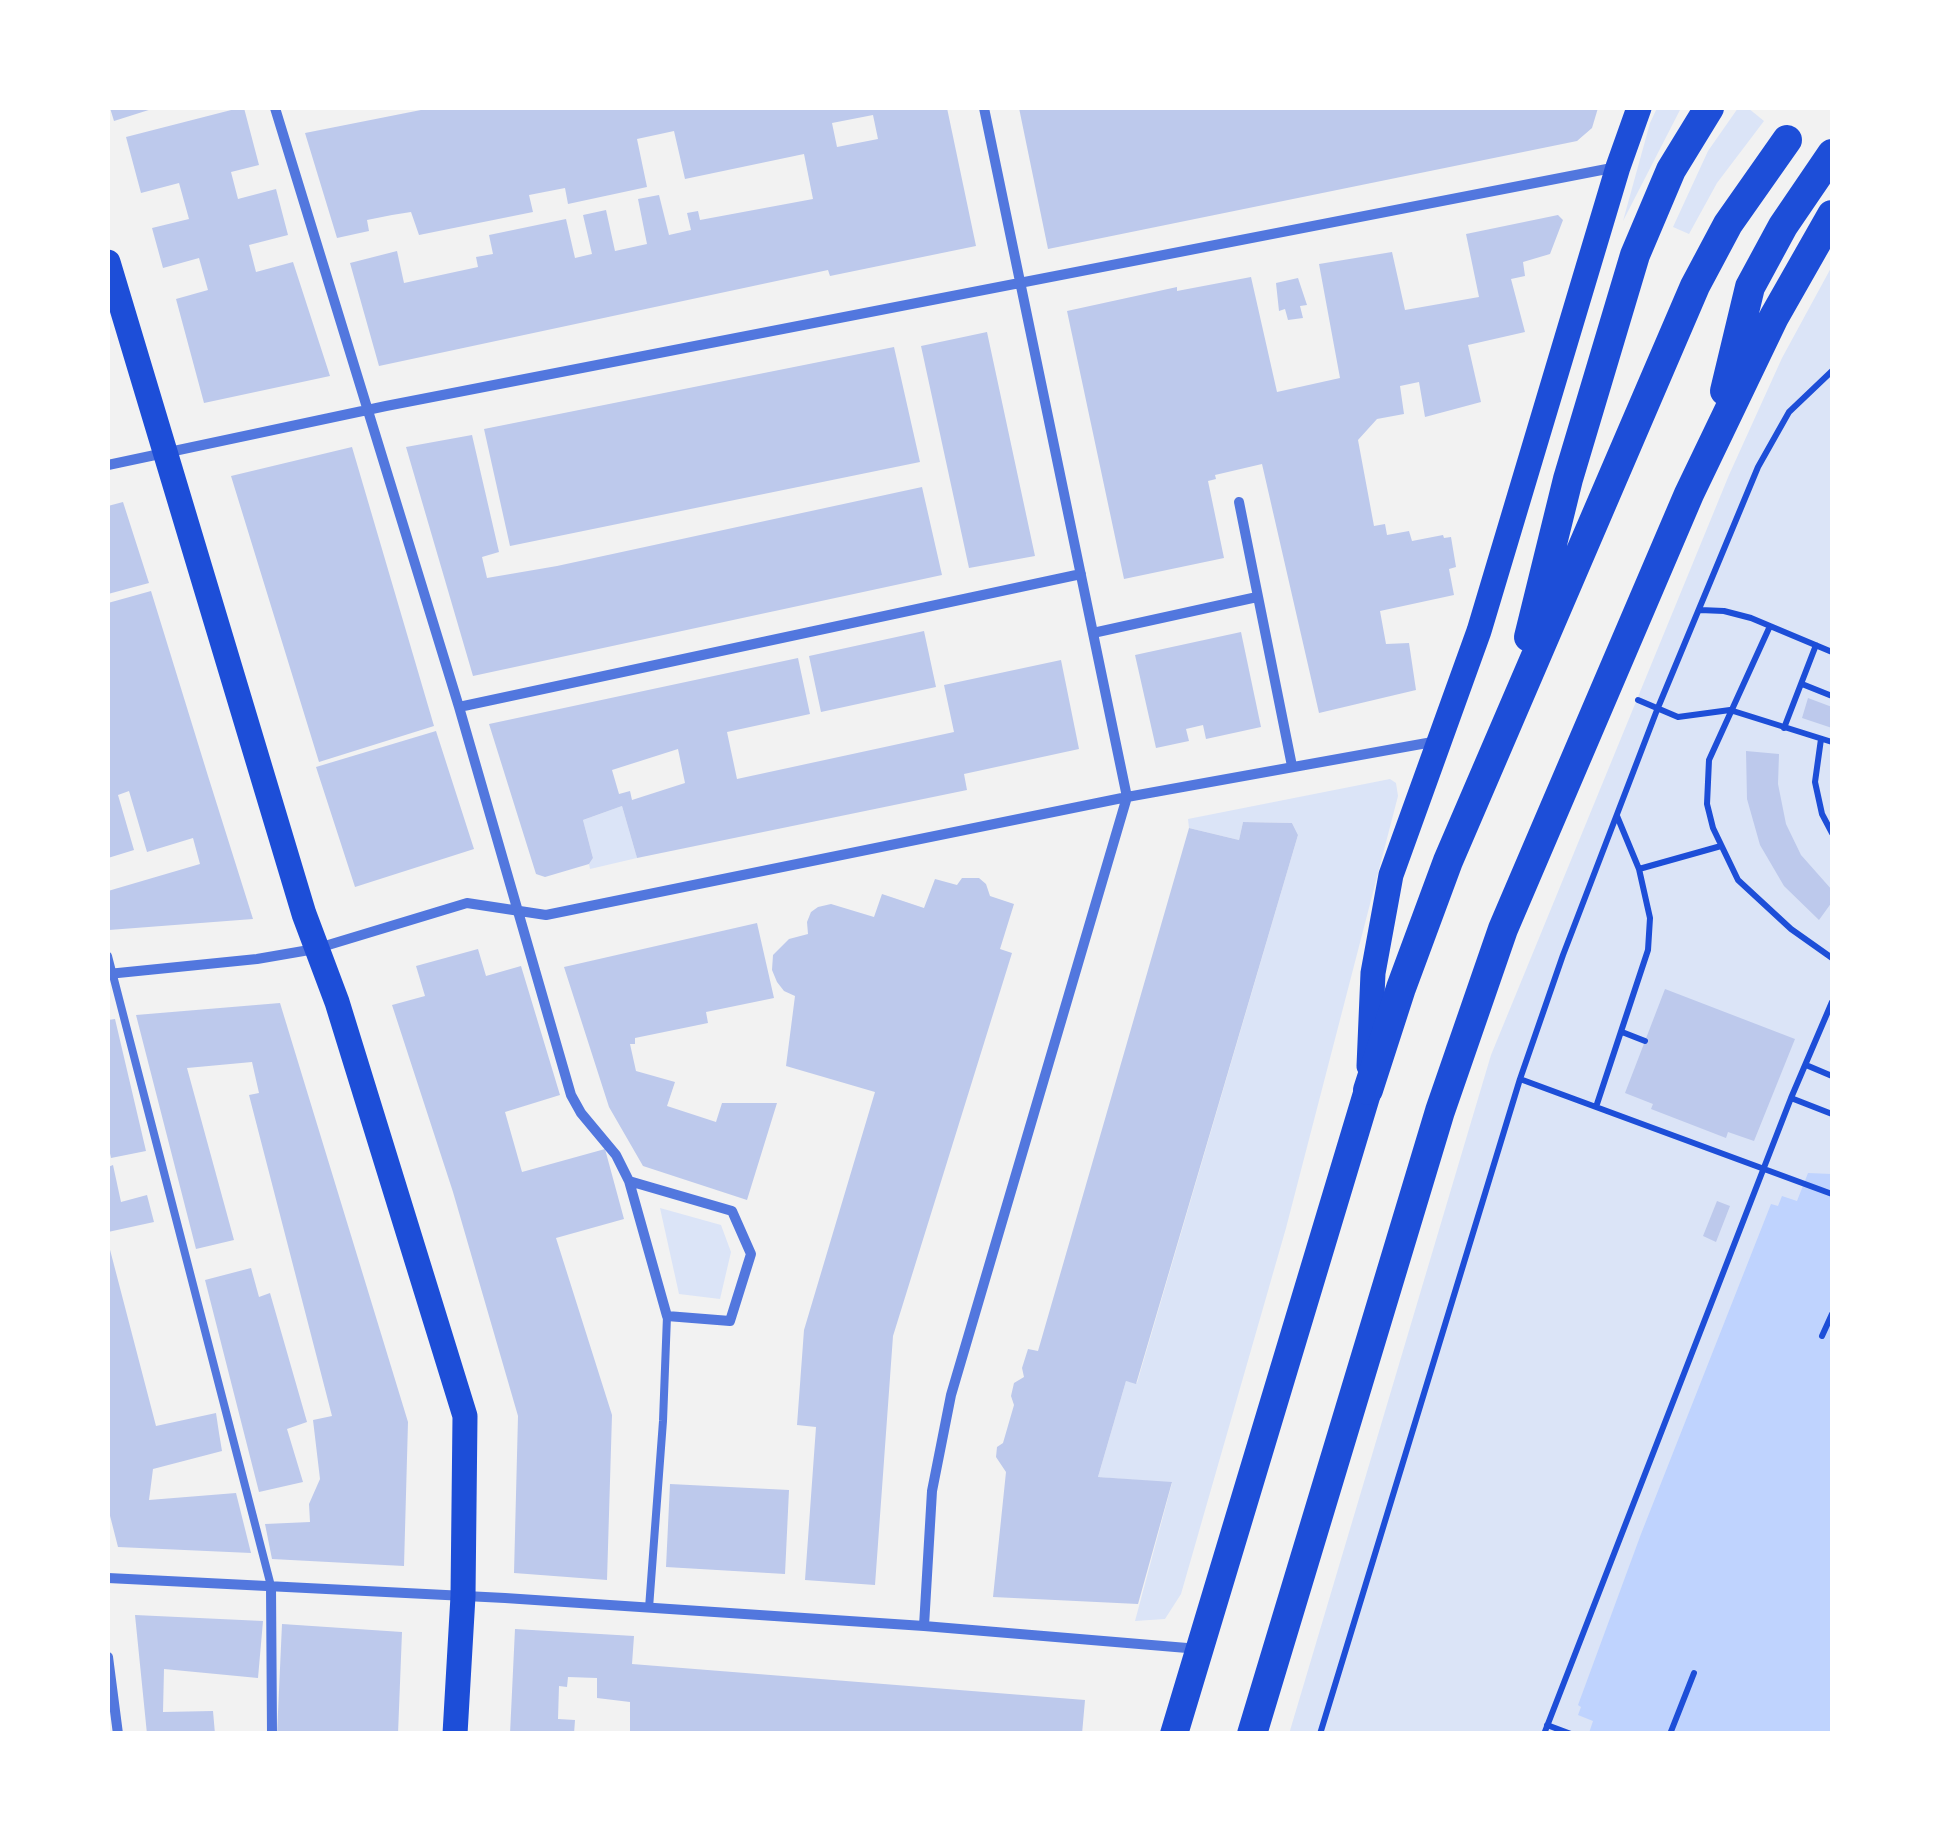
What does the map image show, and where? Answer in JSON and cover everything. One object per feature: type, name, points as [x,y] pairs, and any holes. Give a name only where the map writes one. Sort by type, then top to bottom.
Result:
[{"type":"highway","points":[[1509,718],[1568,479],[1635,255],[1670,170],[1709,108]]},
{"type":"highway","points":[[1174,1734],[1368,1090],[1436,892],[1702,270],[1749,191],[1787,140]]},
{"type":"highway","points":[[1711,448],[1750,287],[1784,226],[1832,154]]},
{"type":"highway","points":[[1252,1734],[1462,1040],[1517,893],[1711,448],[1791,285],[1832,215]]},
{"type":"main road","points":[[1368,1090],[1373,973],[1380,921],[1408,822],[1479,631],[1618,166],[1640,108]]},
{"type":"main road","points":[[108,262],[314,949],[336,1002],[465,1416],[456,1734]]},
{"type":"street","points":[[277,108],[459,707],[571,1095],[616,1155],[629,1181],[667,1316],[730,1321],[751,1254],[732,1211],[629,1181]]},
{"type":"street","points":[[924,1626],[932,1492],[951,1395],[1127,797],[984,108]]},
{"type":"street","points":[[108,466],[366,411],[1618,166]]},
{"type":"street","points":[[1239,502],[1292,766]]},
{"type":"street","points":[[459,707],[1081,574]]},
{"type":"street","points":[[1094,633],[1257,597]]},
{"type":"street","points":[[110,974],[314,949],[467,904],[546,915],[1127,797],[1440,740]]},
{"type":"street","points":[[108,1578],[649,1608],[1199,1649]]},
{"type":"street","points":[[272,1586],[272,1734]]},
{"type":"street","points":[[108,1658],[118,1734]]},
{"type":"lane","points":[[108,956],[272,1586]]},
{"type":"lane","points":[[649,1608],[667,1316]]},
{"type":"path","points":[[1320,1734],[1520,1079],[1616,814],[1770,444],[1789,412],[1832,371]]},
{"type":"path","points":[[1700,610],[1724,611],[1832,652]]},
{"type":"path","points":[[1770,626],[1709,760],[1706,780],[1710,817],[1730,867],[1750,894],[1832,958]]},
{"type":"path","points":[[1784,728],[1816,645]]},
{"type":"path","points":[[1606,683],[1678,717],[1730,710],[1832,742]]},
{"type":"path","points":[[1802,684],[1832,696]]},
{"type":"path","points":[[1821,738],[1815,782],[1822,814],[1832,833]]},
{"type":"path","points":[[1596,1107],[1648,950],[1650,918],[1639,869],[1616,814]]},
{"type":"path","points":[[1639,869],[1721,846]]},
{"type":"path","points":[[1544,1734],[1791,1098],[1832,1002]]},
{"type":"path","points":[[1622,1032],[1645,1041]]},
{"type":"path","points":[[1805,1065],[1832,1076]]},
{"type":"path","points":[[1520,1079],[1832,1194]]},
{"type":"path","points":[[1791,1098],[1832,1114]]},
{"type":"path","points":[[1822,1336],[1832,1314]]},
{"type":"path","points":[[1670,1734],[1694,1674]]},
{"type":"path","points":[[1547,1725],[1571,1734]]},
{"type":"shaded area","points":[[1657,108],[1681,108],[1623,221],[1650,123]]},
{"type":"shaded area","points":[[1738,108],[1748,108],[1764,121],[1717,183],[1689,234],[1673,227],[1708,151]]},
{"type":"shaded area","points":[[1832,266],[1832,1733],[1289,1734],[1491,1055],[1729,475],[1782,358]]},
{"type":"shaded area","points":[[1390,779],[1396,783],[1398,796],[1286,1228],[1181,1594],[1165,1619],[1135,1621],[1172,1483],[1098,1477],[1126,1381],[1137,1383],[1298,835],[1292,823],[1243,822],[1239,840],[1189,828],[1188,819]]},
{"type":"shaded area","points":[[622,806],[637,858],[590,869],[593,858],[583,820]]},
{"type":"shaded area","points":[[660,1208],[721,1225],[731,1252],[720,1299],[679,1294]]},
{"type":"water","points":[[1808,1173],[1832,1174],[1832,1733],[1589,1733],[1593,1721],[1578,1715],[1578,1705],[1641,1534],[1771,1204],[1778,1206],[1782,1196],[1797,1201]]},
{"type":"building","points":[[110,108],[155,108],[114,121]]},
{"type":"building","points":[[244,108],[259,165],[231,172],[238,199],[276,189],[288,235],[249,245],[256,272],[293,262],[330,376],[204,403],[176,299],[208,290],[199,258],[163,268],[152,228],[189,219],[179,183],[141,193],[126,137]]},
{"type":"building","points":[[431,108],[947,108],[976,246],[830,276],[828,270],[379,366],[350,263],[397,251],[404,283],[478,267],[476,257],[493,254],[489,235],[566,219],[575,258],[592,254],[583,215],[606,210],[615,251],[647,244],[638,199],[659,195],[669,235],[691,230],[687,213],[698,211],[700,220],[813,199],[804,154],[685,179],[674,131],[637,139],[647,187],[568,204],[565,188],[529,195],[533,212],[419,235],[411,212],[392,215],[367,220],[369,231],[337,238],[305,133]],"holes":[[[873,115],[878,139],[837,147],[832,123]]]},
{"type":"building","points":[[1019,108],[1598,108],[1592,128],[1577,141],[1048,249]]},
{"type":"building","points":[[1558,215],[1563,220],[1550,254],[1523,262],[1525,276],[1511,279],[1525,332],[1468,345],[1481,402],[1425,417],[1419,382],[1400,386],[1404,414],[1377,419],[1358,440],[1374,526],[1385,524],[1387,535],[1409,531],[1412,541],[1451,537],[1456,567],[1449,569],[1454,595],[1380,611],[1386,644],[1409,643],[1416,690],[1319,713],[1262,464],[1215,475],[1216,479],[1208,481],[1224,558],[1124,579],[1067,311],[1177,287],[1177,291],[1251,277],[1277,392],[1340,378],[1319,264],[1392,252],[1405,310],[1479,297],[1466,234]]},
{"type":"building","points":[[1298,278],[1307,305],[1300,306],[1303,318],[1288,320],[1285,309],[1279,311],[1276,283]]},
{"type":"building","points":[[987,332],[1035,556],[969,568],[921,346]]},
{"type":"building","points":[[894,347],[920,462],[510,546],[484,429]]},
{"type":"building","points":[[472,435],[499,552],[482,557],[487,578],[922,487],[942,575],[473,676],[406,447]]},
{"type":"building","points":[[352,447],[434,726],[319,762],[231,476]]},
{"type":"building","points":[[123,502],[149,583],[108,594],[108,506]]},
{"type":"building","points":[[151,591],[253,919],[109,930],[108,891],[200,864],[193,838],[147,852],[129,791],[118,795],[134,850],[108,858],[108,603]]},
{"type":"building","points":[[924,631],[936,687],[821,712],[809,656]]},
{"type":"building","points":[[1241,632],[1261,727],[1206,739],[1203,725],[1186,729],[1189,741],[1156,748],[1135,655]]},
{"type":"building","points":[[798,658],[810,714],[727,732],[737,779],[954,732],[944,685],[1061,660],[1079,749],[964,774],[967,790],[637,858],[622,806],[583,820],[593,858],[589,864],[545,877],[536,874],[489,724]],"holes":[[[678,749],[685,783],[632,800],[630,791],[619,794],[612,770]]]},
{"type":"building","points":[[1808,698],[1832,707],[1832,728],[1802,718]]},
{"type":"building","points":[[436,731],[474,849],[355,887],[316,767]]},
{"type":"building","points":[[1746,751],[1779,754],[1778,784],[1786,824],[1801,855],[1832,890],[1832,902],[1819,920],[1784,886],[1760,845],[1747,799]]},
{"type":"building","points":[[1243,822],[1292,823],[1298,835],[1136,1384],[1126,1381],[1098,1477],[1172,1482],[1138,1604],[993,1597],[1006,1472],[996,1457],[997,1447],[1003,1443],[1014,1405],[1014,1383],[1024,1377],[1022,1368],[1028,1349],[1038,1351],[1189,828],[1239,840]]},
{"type":"building","points":[[962,878],[979,878],[990,896],[1014,904],[1000,949],[1012,953],[893,1336],[875,1585],[805,1580],[816,1427],[797,1425],[804,1330],[875,1092],[786,1066],[795,996],[777,982],[772,970],[773,955],[789,939],[808,934],[807,922],[818,907],[831,904],[874,917],[882,894],[924,908],[935,879],[957,885]]},
{"type":"building","points":[[757,923],[774,998],[706,1012],[708,1023],[635,1038],[635,1044],[630,1044],[636,1071],[675,1082],[667,1106],[716,1122],[722,1103],[777,1103],[747,1200],[643,1166],[609,1107],[564,967]]},
{"type":"building","points":[[478,949],[486,976],[521,966],[560,1095],[505,1112],[522,1172],[605,1149],[624,1219],[556,1238],[612,1415],[607,1580],[514,1573],[518,1416],[453,1192],[392,1005],[425,996],[416,966]]},
{"type":"building","points":[[1665,989],[1795,1039],[1754,1141],[1728,1132],[1726,1138],[1651,1109],[1653,1104],[1625,1093]]},
{"type":"building","points":[[280,1003],[408,1422],[404,1566],[272,1559],[265,1524],[310,1522],[309,1504],[320,1479],[313,1420],[332,1416],[249,1095],[259,1093],[252,1062],[187,1068],[234,1240],[196,1249],[136,1015]]},
{"type":"building","points":[[115,1019],[146,1151],[111,1158],[108,1020]]},
{"type":"building","points":[[113,1165],[121,1202],[147,1195],[154,1222],[108,1232],[108,1167]]},
{"type":"building","points":[[1717,1201],[1730,1206],[1716,1242],[1703,1236]]},
{"type":"building","points":[[108,1242],[156,1426],[216,1413],[222,1451],[153,1469],[149,1500],[236,1493],[251,1553],[118,1547],[108,1508]]},
{"type":"building","points":[[251,1268],[259,1297],[270,1293],[307,1422],[287,1429],[303,1482],[259,1492],[205,1280]]},
{"type":"building","points":[[670,1484],[789,1490],[785,1574],[666,1567]]},
{"type":"building","points":[[135,1615],[263,1621],[258,1678],[164,1669],[163,1712],[213,1711],[215,1734],[147,1734]]},
{"type":"building","points":[[282,1624],[402,1632],[398,1734],[277,1734]]},
{"type":"building","points":[[515,1629],[634,1636],[632,1664],[1085,1700],[1082,1734],[630,1734],[630,1702],[597,1698],[597,1678],[568,1677],[567,1687],[559,1686],[558,1719],[575,1720],[574,1734],[510,1734]]}]
